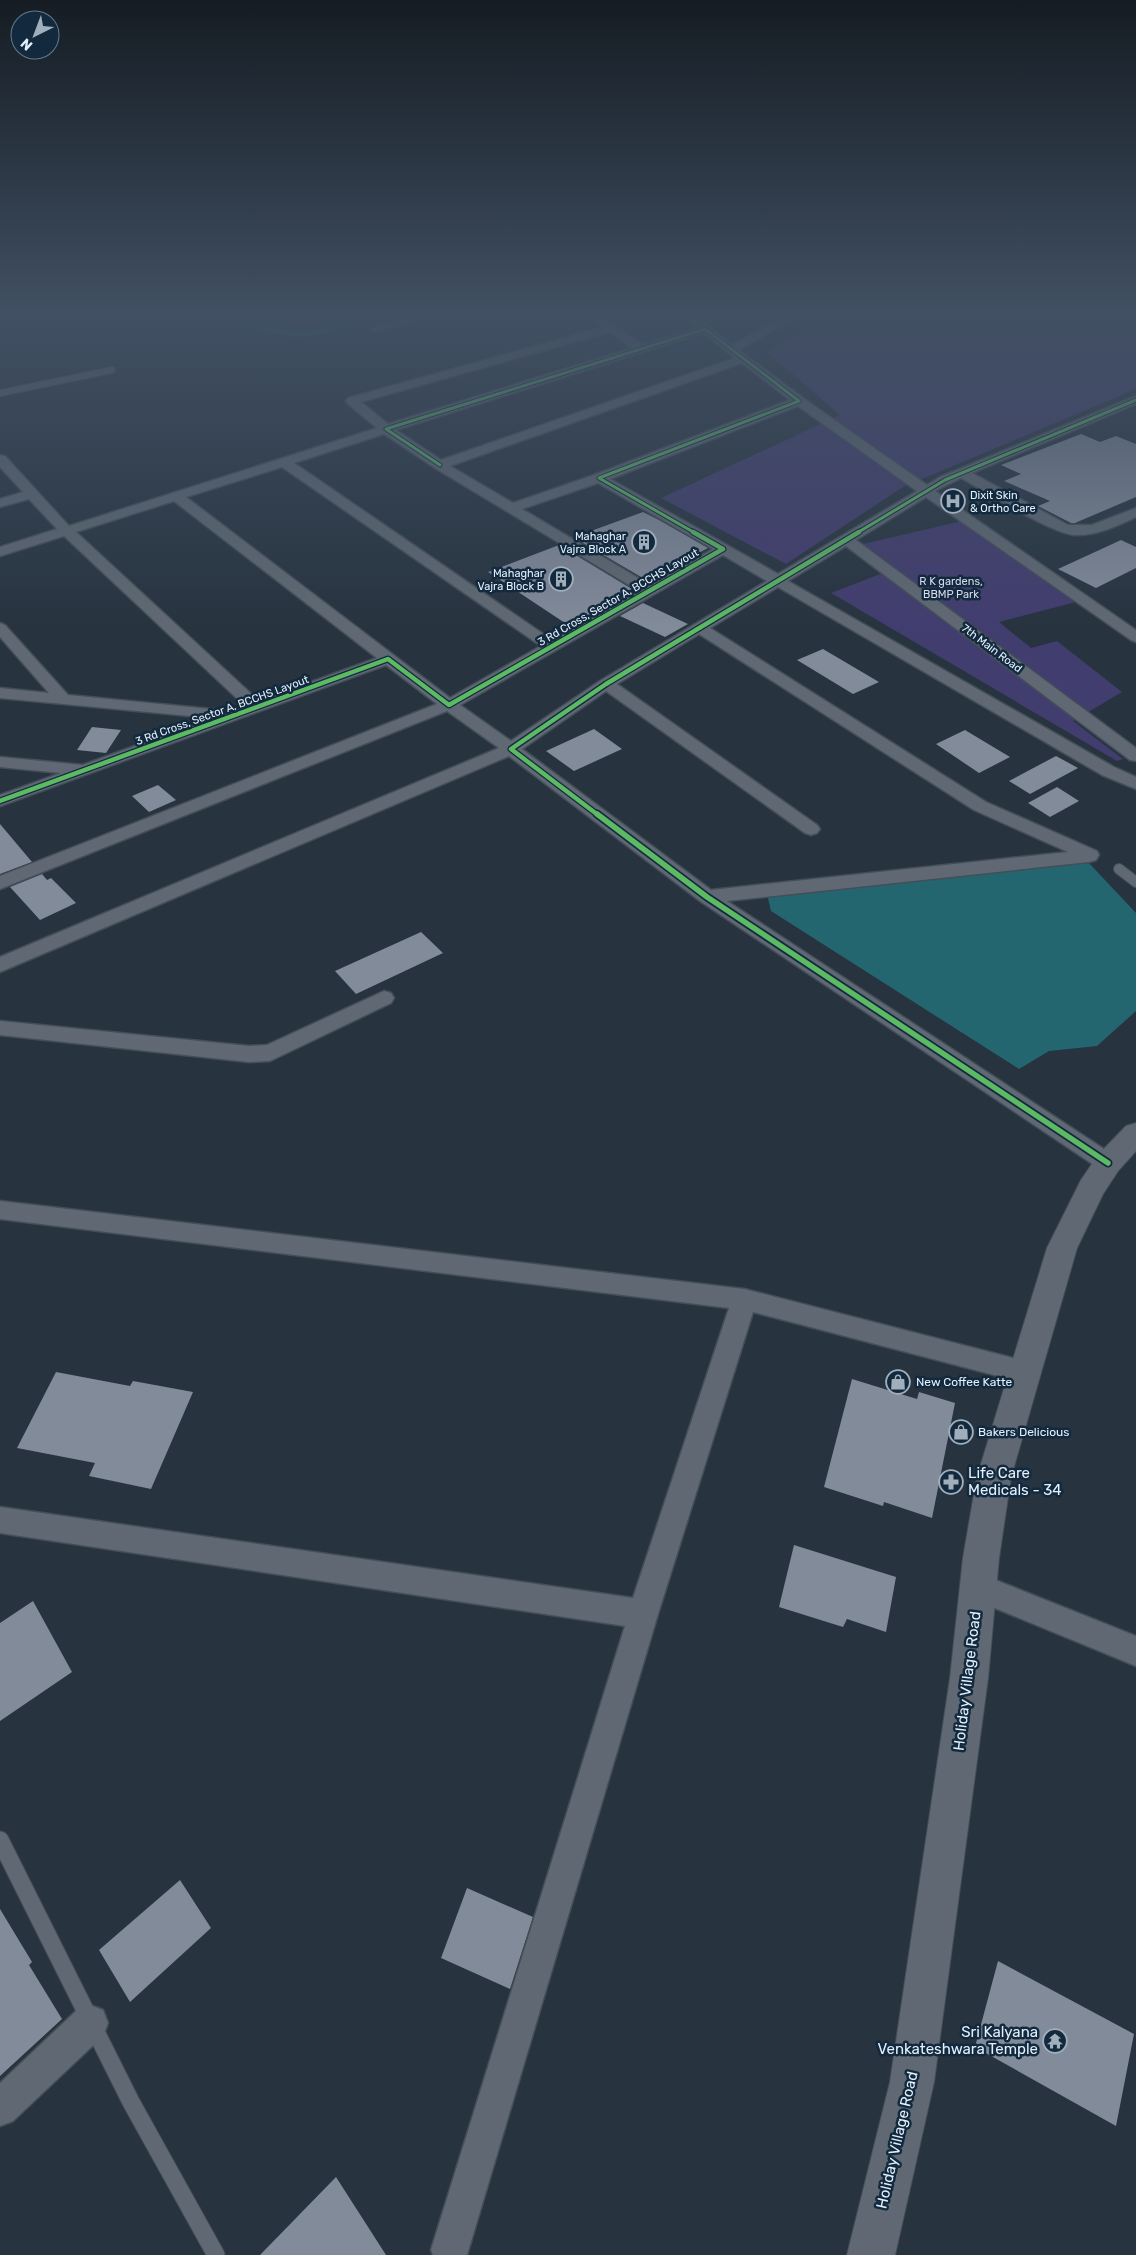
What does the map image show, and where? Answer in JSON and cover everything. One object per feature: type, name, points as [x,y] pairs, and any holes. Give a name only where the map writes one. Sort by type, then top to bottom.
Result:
[{"type":"street","points":[[374,418],[440,466],[650,590]]},
{"type":"street","points":[[0,552],[417,418]]},
{"type":"street","points":[[440,466],[567,418]]},
{"type":"street","points":[[511,508],[599,478],[752,418]]},
{"type":"street","points":[[825,418],[1136,637]]},
{"type":"street","points":[[0,964],[511,749],[606,684],[927,491],[962,473],[1093,418]]},
{"type":"street","points":[[0,459],[66,531],[256,707]]},
{"type":"street","points":[[284,462],[552,647]]},
{"type":"street","points":[[962,473],[1064,529],[1077,532],[1096,530],[1136,512]]},
{"type":"street","name":"3 Rd Cross, Sector A, BCCHS Layout","points":[[599,478],[723,549]]},
{"type":"street","points":[[0,503],[32,494]]},
{"type":"street","points":[[176,496],[449,705],[511,749],[707,897],[1108,1163]]},
{"type":"street","name":"7th Main Road","points":[[847,540],[1136,756]]},
{"type":"street","points":[[723,549],[1099,766],[1136,784]]},
{"type":"street","name":"3 Rd Cross, Sector A, BCCHS Layout","points":[[0,883],[449,705],[723,549]]},
{"type":"street","points":[[0,628],[63,699]]},
{"type":"street","points":[[700,628],[980,806],[1090,856],[707,897]]},
{"type":"street","name":"3 Rd Cross, Sector A, BCCHS Layout","points":[[0,801],[388,658]]},
{"type":"street","points":[[606,684],[810,829]]},
{"type":"street","points":[[0,693],[235,715]]},
{"type":"street","points":[[0,762],[87,770]]},
{"type":"street","points":[[0,1028],[249,1054],[270,1053],[384,998]]},
{"type":"street","name":"Holiday Village Road","points":[[871,2255],[912,2082],[969,1678],[978,1587],[994,1477],[1062,1248],[1091,1188],[1108,1163],[1136,1133]]},
{"type":"street","points":[[0,1210],[744,1299],[1025,1372]]},
{"type":"street","points":[[450,2250],[643,1614],[744,1299]]},
{"type":"street","points":[[0,1520],[643,1614]]},
{"type":"street","points":[[978,1587],[1136,1650]]},
{"type":"street","points":[[0,2108],[90,2023]]},
{"type":"lane","points":[[1119,869],[1136,882]]},
{"type":"lane","points":[[0,1840],[90,2023],[184,2203],[216,2255]]},
{"type":"green space","points":[[833,418],[1066,418],[903,487],[786,564],[661,498]]},
{"type":"green space","name":"R K gardens, BBMP Park","points":[[962,521],[1076,602],[999,622],[1031,648],[1057,641],[1122,692],[1073,721],[1123,759],[1117,761],[831,593],[896,568],[863,544]]},
{"type":"water","points":[[1088,862],[1136,913],[1136,1011],[1097,1046],[1049,1051],[1019,1069],[771,911],[767,894]]},
{"type":"building","points":[[1081,434],[1100,442],[1116,436],[1136,444],[1136,497],[1071,523],[1038,506],[1050,501],[1004,481],[1021,474],[1001,465]]},
{"type":"building","name":"Mahaghar Vajra Block A","points":[[643,512],[708,548],[689,558],[691,560],[665,570],[668,572],[660,575],[662,576],[648,581],[576,539],[582,537],[580,535]]},
{"type":"building","points":[[1121,540],[1136,547],[1136,568],[1096,588],[1058,569]]},
{"type":"building","name":"Mahaghar Vajra Block B","points":[[559,545],[632,589],[621,593],[627,596],[593,615],[568,625],[488,572]]},
{"type":"building","points":[[643,603],[688,624],[665,637],[620,616]]},
{"type":"building","points":[[823,649],[879,682],[853,694],[797,660]]},
{"type":"building","points":[[92,727],[121,730],[106,753],[77,750]]},
{"type":"building","points":[[594,729],[622,749],[574,771],[546,751]]},
{"type":"building","points":[[965,730],[1010,757],[979,773],[936,744]]},
{"type":"building","points":[[1056,756],[1078,768],[1030,794],[1009,781]]},
{"type":"building","points":[[158,785],[176,800],[149,812],[132,796]]},
{"type":"building","points":[[1057,787],[1079,801],[1050,817],[1028,803]]},
{"type":"building","points":[[0,824],[32,862],[0,874]]},
{"type":"building","points":[[42,874],[47,880],[51,878],[76,903],[40,920],[10,887]]},
{"type":"building","points":[[421,932],[443,953],[356,994],[335,971]]},
{"type":"building","points":[[56,1372],[130,1386],[133,1381],[193,1392],[151,1489],[89,1476],[95,1463],[17,1448]]},
{"type":"building","points":[[852,1379],[917,1399],[919,1392],[955,1403],[932,1518],[884,1502],[883,1506],[824,1487]]},
{"type":"building","points":[[794,1545],[896,1577],[886,1632],[847,1619],[843,1627],[779,1607]]},
{"type":"building","points":[[33,1601],[72,1672],[0,1721],[0,1623]]},
{"type":"building","points":[[180,1880],[211,1928],[130,2002],[99,1950]]},
{"type":"building","points":[[467,1888],[533,1917],[510,1989],[441,1958]]},
{"type":"building","points":[[0,1909],[32,1962],[29,1965],[62,2019],[0,2076]]},
{"type":"building","name":"Sri Kalyana Venkateshwara Temple","points":[[998,1961],[1134,2034],[1116,2126],[975,2047]]},
{"type":"building","points":[[336,2177],[386,2255],[260,2255]]},
{"type":"cycle path","points":[[420,418],[386,429],[440,465]]},
{"type":"cycle path","points":[[0,801],[388,659],[449,705],[723,549],[599,478],[754,418]]},
{"type":"cycle path","points":[[1092,418],[945,480],[606,684],[511,749],[707,897],[1108,1163]]},
{"type":"place","name":"Dixit Skin & Ortho Care","points":[[953,501]]},
{"type":"place","name":"Mahaghar Vajra Block A","points":[[644,542]]},
{"type":"place","name":"Mahaghar Vajra Block B","points":[[561,579]]},
{"type":"place","name":"New Coffee Katte","points":[[898,1382]]},
{"type":"place","name":"Bakers Delicious","points":[[961,1432]]},
{"type":"place","name":"Life Care Medicals - 34","points":[[951,1482]]},
{"type":"place","name":"Sri Kalyana Venkateshwara Temple","points":[[1055,2041]]}]
